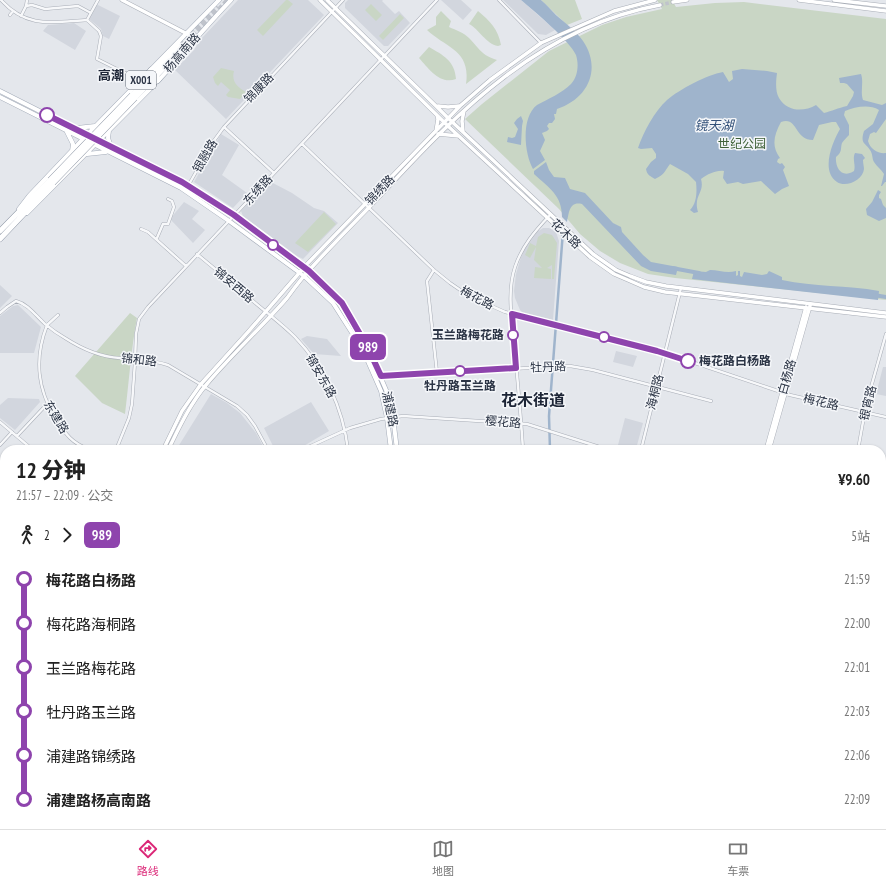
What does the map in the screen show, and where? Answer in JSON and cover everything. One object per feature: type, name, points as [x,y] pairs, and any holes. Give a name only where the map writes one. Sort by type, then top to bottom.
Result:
[{"type":"highway","name":"杨高南路","points":[[0,239],[13,222],[181,46]]},
{"type":"highway","points":[[133,97],[151,70]]},
{"type":"highway","points":[[133,97],[159,79]]},
{"type":"highway","name":"杨高南路","points":[[0,231],[13,222]]},
{"type":"main road","points":[[122,0],[195,38]]},
{"type":"main road","name":"杨高南路","points":[[13,222],[29,196],[219,0]]},
{"type":"main road","name":"杨高南路","points":[[13,222],[37,205],[159,79],[231,0]]},
{"type":"main road","name":"花木路","points":[[320,0],[446,123],[560,225],[590,257],[614,274],[644,287],[665,292],[886,313]]},
{"type":"main road","name":"花木路","points":[[327,0],[549,216],[560,229],[592,254],[616,270],[646,282],[886,318]]},
{"type":"main road","name":"锦绣路","points":[[450,120],[460,106],[490,80],[541,43],[616,11],[653,0]]},
{"type":"main road","points":[[673,2],[687,0]]},
{"type":"main road","points":[[799,0],[847,2],[886,11]]},
{"type":"main road","points":[[834,0],[886,6]]},
{"type":"main road","name":"锦绣路","points":[[165,445],[182,411],[266,311],[300,272],[367,206],[446,123],[517,66],[545,48],[598,22],[660,5]]},
{"type":"main road","name":"浦建路","points":[[1,94],[74,128],[188,186],[234,215],[309,271],[342,303],[368,348],[386,390],[393,417],[396,445]]},
{"type":"main road","name":"浦建路","points":[[1,94],[82,140],[181,188],[229,220],[300,272],[333,303],[363,350],[381,391],[387,418],[390,445]]},
{"type":"main road","points":[[436,106],[460,106]]},
{"type":"main road","points":[[463,132],[462,121],[464,110]]},
{"type":"main road","points":[[437,114],[437,133],[460,136]]},
{"type":"main road","points":[[74,128],[96,126]]},
{"type":"main road","points":[[109,130],[108,138],[112,147]]},
{"type":"main road","points":[[66,131],[73,144],[72,152]]},
{"type":"main road","points":[[86,154],[108,152]]},
{"type":"main road","name":"锦绣路","points":[[170,445],[203,385],[271,315],[367,206]]},
{"type":"main road","name":"白杨路","points":[[769,445],[808,306]]},
{"type":"street","points":[[1,0],[8,8],[32,21],[45,23],[87,20],[99,31],[101,36],[97,59],[137,79]]},
{"type":"street","points":[[21,16],[27,0]]},
{"type":"street","points":[[87,20],[98,0]]},
{"type":"street","name":"锦康路","points":[[224,126],[343,0]]},
{"type":"street","name":"东绣路","points":[[118,445],[130,413],[136,358],[136,334],[139,319],[148,307],[197,254],[437,0]]},
{"type":"street","points":[[499,0],[541,43]]},
{"type":"street","points":[[653,0],[654,6]]},
{"type":"street","points":[[26,6],[32,5],[45,9],[78,6],[91,13]]},
{"type":"street","points":[[10,15],[13,11]]},
{"type":"street","points":[[224,126],[274,173]]},
{"type":"street","name":"银融路","points":[[188,186],[210,147],[224,126]]},
{"type":"street","name":"梅花路","points":[[302,144],[434,270],[469,296],[486,304],[512,314],[665,353],[784,393],[886,417]]},
{"type":"street","points":[[156,238],[163,224],[168,224],[174,207],[172,201],[168,199]]},
{"type":"street","points":[[523,445],[512,314],[511,282],[516,263],[522,250],[529,238],[549,216]]},
{"type":"street","points":[[141,229],[156,238],[186,266]]},
{"type":"street","name":"锦安西路","points":[[197,254],[271,315]]},
{"type":"street","points":[[434,270],[427,282],[437,372]]},
{"type":"street","name":"海桐路","points":[[642,445],[681,288]]},
{"type":"street","name":"锦和路","points":[[0,313],[6,307],[16,302],[23,303],[47,325],[65,339],[82,349],[100,355],[120,358],[136,358],[156,361],[168,365],[203,385],[236,406],[247,415],[265,445]]},
{"type":"street","points":[[47,325],[58,315]]},
{"type":"street","name":"锦安东路","points":[[271,315],[294,336],[317,364],[334,396],[347,445]]},
{"type":"street","name":"东建路","points":[[47,325],[43,336],[38,371],[41,388],[47,404],[68,437],[82,445]]},
{"type":"street","name":"银宵路","points":[[859,445],[865,412],[886,334]]},
{"type":"street","name":"牡丹路","points":[[381,376],[549,366],[585,368],[711,401]]},
{"type":"street","points":[[17,436],[47,404]]},
{"type":"street","name":"樱花路","points":[[393,417],[407,416],[521,423],[546,429],[594,445]]},
{"type":"street","points":[[312,445],[344,430],[393,417]]},
{"type":"street","points":[[0,422],[26,445]]},
{"type":"street","points":[[0,445],[12,432]]},
{"type":"shaded area","points":[[238,0],[308,0],[324,15],[226,119],[175,70],[194,50],[201,39]]},
{"type":"shaded area","points":[[348,0],[383,0],[382,1],[395,14],[399,11],[410,23],[388,46],[384,46],[345,8],[345,3]]},
{"type":"shaded area","points":[[441,0],[461,0],[472,10],[463,20]]},
{"type":"shaded area","points":[[503,0],[521,0],[555,30],[546,35],[538,34]]},
{"type":"shaded area","points":[[96,4],[120,16],[109,39],[103,36],[101,29],[88,18]]},
{"type":"shaded area","points":[[74,23],[86,31],[75,50],[43,31],[48,25]]},
{"type":"shaded area","points":[[221,134],[239,145],[222,175],[247,193],[233,208],[194,182]]},
{"type":"shaded area","points":[[269,181],[292,193],[314,208],[324,211],[338,223],[303,259],[243,216],[241,211]]},
{"type":"shaded area","points":[[184,202],[199,211],[192,219],[205,230],[193,243],[170,219]]},
{"type":"shaded area","points":[[543,228],[549,228],[556,232],[559,241],[553,320],[523,313],[520,310],[515,298],[514,291],[516,274],[521,257],[537,232]]},
{"type":"shaded area","points":[[0,285],[12,296],[0,308]]},
{"type":"shaded area","points":[[18,305],[41,327],[34,353],[0,353],[0,316],[13,306]]},
{"type":"shaded area","points":[[307,336],[327,339],[341,356],[314,354],[301,339]]},
{"type":"shaded area","points":[[616,351],[637,356],[633,367],[613,362]]},
{"type":"shaded area","points":[[883,367],[886,367],[886,396],[876,394]]},
{"type":"shaded area","points":[[211,394],[227,403],[240,413],[256,433],[262,445],[179,445]]},
{"type":"shaded area","points":[[8,398],[39,399],[40,402],[15,430],[0,418],[0,405]]},
{"type":"shaded area","points":[[311,402],[329,431],[305,445],[272,445],[264,428]]},
{"type":"shaded area","points":[[625,418],[643,423],[637,445],[618,445]]},
{"type":"green space","points":[[286,0],[293,4],[263,36],[257,30]]},
{"type":"green space","points":[[541,0],[575,0],[582,19],[567,25]]},
{"type":"green space","name":"世纪公园","points":[[657,0],[672,0],[676,7],[744,2],[886,19],[886,300],[675,278],[648,274],[620,263],[600,251],[580,234],[559,209],[465,119],[549,51],[602,25],[626,17],[662,9]]},
{"type":"green space","points":[[371,4],[382,15],[376,21],[365,10]]},
{"type":"green space","points":[[441,11],[451,21],[449,27],[465,35],[484,54],[497,60],[466,84],[467,73],[465,64],[461,57],[456,51],[427,30],[436,25],[436,17]]},
{"type":"green space","points":[[478,11],[493,26],[498,34],[501,45],[494,45],[469,24]]},
{"type":"green space","points":[[400,14],[404,18],[383,40],[379,36]]},
{"type":"green space","points":[[429,47],[451,63],[456,79],[445,80],[440,78],[435,75],[419,58]]},
{"type":"green space","points":[[221,68],[234,71],[234,81],[246,92],[240,99],[228,97],[226,95],[230,90],[221,82],[218,86],[215,83],[213,77]]},
{"type":"green space","points":[[324,212],[336,224],[308,252],[295,243]]},
{"type":"green space","points":[[544,233],[552,235],[557,243],[554,279],[552,279],[552,265],[547,268],[551,269],[551,279],[534,278],[535,267],[542,268],[534,260],[536,247],[530,258],[525,255],[530,243],[536,246],[538,237]]},
{"type":"green space","points":[[130,313],[137,318],[125,414],[102,403],[75,376]]},
{"type":"water","points":[[521,0],[541,0],[580,37],[589,52],[591,62],[589,82],[584,90],[577,98],[557,109],[556,114],[554,114],[555,119],[547,126],[549,129],[542,133],[545,140],[540,151],[545,160],[533,169],[526,145],[526,126],[528,118],[537,105],[559,93],[571,84],[575,78],[577,62],[576,55],[567,42]]},
{"type":"water","name":"镜天湖","points":[[742,69],[777,73],[777,92],[782,103],[791,108],[801,110],[816,105],[824,113],[847,106],[853,96],[854,92],[847,84],[840,83],[839,78],[861,74],[863,100],[882,105],[886,103],[886,119],[876,133],[874,132],[870,134],[868,141],[875,150],[880,153],[886,153],[886,182],[881,186],[884,174],[874,162],[871,152],[863,141],[864,131],[873,124],[879,110],[871,107],[858,107],[845,111],[844,115],[849,125],[849,135],[842,143],[840,152],[836,157],[838,168],[846,174],[854,171],[855,153],[862,154],[865,158],[863,160],[863,173],[861,177],[854,182],[841,184],[832,177],[829,171],[831,148],[840,129],[836,122],[819,125],[813,140],[802,136],[794,125],[786,121],[781,122],[774,140],[775,149],[780,158],[777,162],[780,164],[782,163],[785,167],[783,170],[789,186],[775,194],[761,181],[743,184],[738,182],[727,184],[723,178],[724,171],[715,172],[701,179],[702,188],[697,202],[698,212],[694,213],[690,210],[695,200],[696,182],[688,174],[670,164],[663,174],[655,179],[648,174],[646,169],[656,158],[656,154],[652,148],[638,148],[646,129],[654,116],[662,105],[672,96],[702,79],[723,72],[729,82],[733,79],[732,71]]},
{"type":"water","points":[[521,116],[523,121],[521,145],[507,142],[508,137],[515,137],[518,129],[514,123]]},
{"type":"water","points":[[546,162],[554,177],[565,178],[570,189],[585,193],[613,223],[621,227],[622,232],[651,262],[678,267],[676,275],[651,271],[641,266],[582,204],[574,204],[570,208],[567,222],[562,217],[560,203],[554,192],[534,174],[534,171]]},
{"type":"water","points":[[878,190],[881,192],[879,198],[886,208],[886,218],[879,221],[867,215],[866,209],[872,202]]},
{"type":"water","points":[[710,270],[726,272],[736,271],[736,276],[738,275],[738,271],[740,271],[740,276],[742,277],[744,272],[762,275],[767,274],[769,271],[782,277],[782,280],[879,291],[878,300],[692,279],[694,271],[706,272]]},
{"type":"waterway","points":[[550,445],[549,416],[563,231]]},
{"type":"waterway","points":[[672,268],[699,273]]},
{"type":"waterway","points":[[874,295],[886,297]]},
{"type":"tunnel","points":[[183,48],[228,0]]},
{"type":"tunnel","points":[[660,5],[673,2]]},
{"type":"tunnel","points":[[180,45],[217,6]]},
{"type":"bus line","name":"989","points":[[47,115],[182,182],[234,215],[309,271],[342,303],[368,348],[381,376],[516,368],[512,314],[657,351],[688,361]]},
{"type":"place","name":"玉兰路梅花路","points":[[513,335]]},
{"type":"place","name":"梅花路白杨路","points":[[688,361]]},
{"type":"place","name":"牡丹路玉兰路","points":[[460,371]]},
{"type":"district","name":"高潮","points":[[111,75]]},
{"type":"district","name":"花木街道","points":[[533,400]]}]
